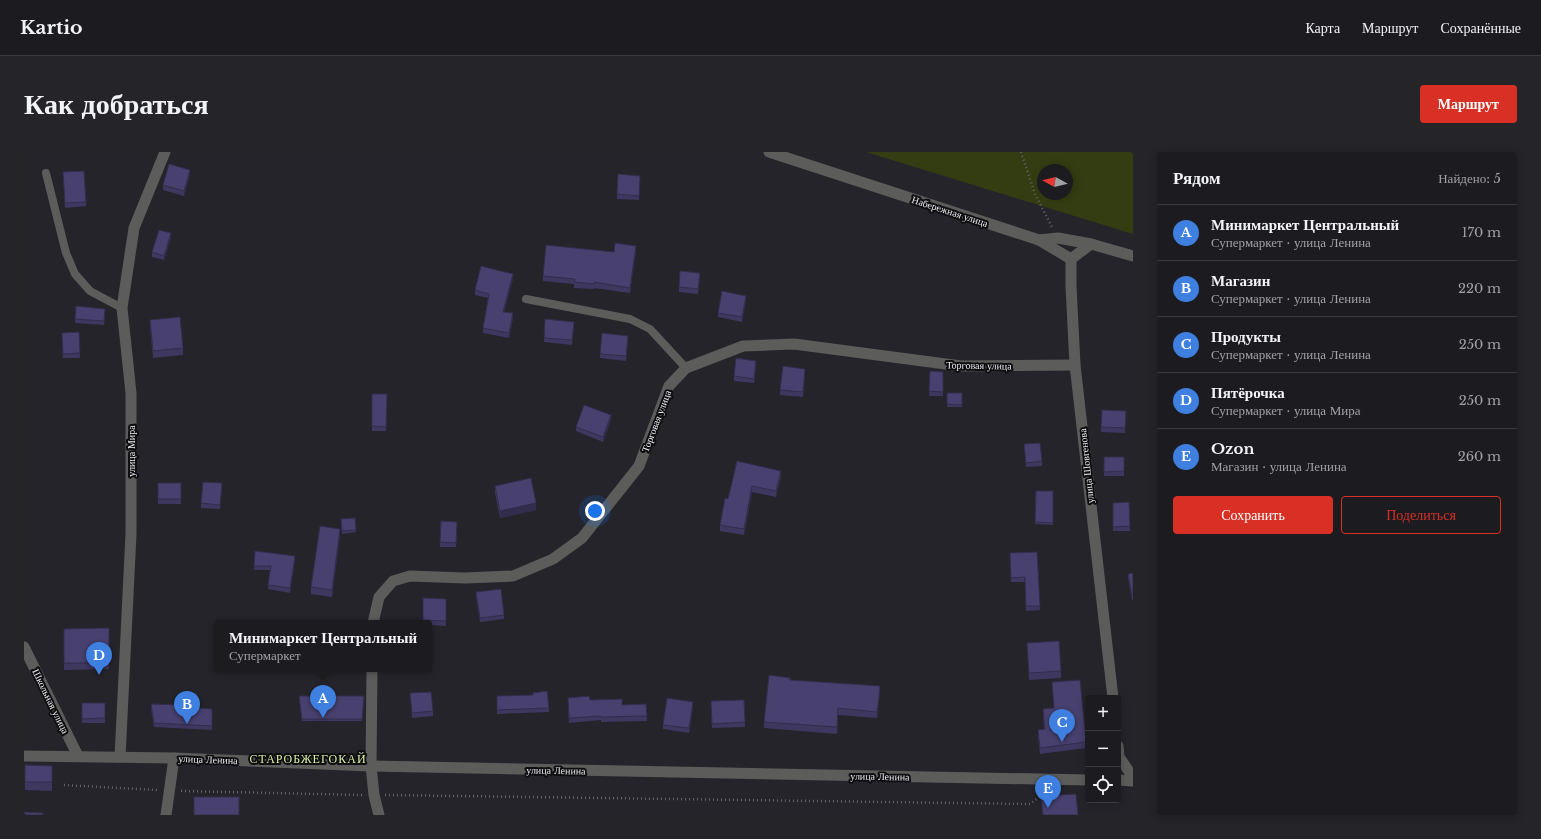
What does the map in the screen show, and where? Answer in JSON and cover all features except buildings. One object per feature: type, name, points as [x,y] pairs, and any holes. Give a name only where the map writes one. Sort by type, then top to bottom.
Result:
[{"type":"street","name":"улица Мира","points":[[120,757],[131,534],[131,393],[122,308],[134,228],[165,152]]},
{"type":"street","name":"Набережная улица","points":[[769,152],[1039,240],[1058,238],[1091,244],[1133,256]]},
{"type":"street","points":[[1039,240],[1071,259],[1091,244]]},
{"type":"street","name":"улица Шовгенова","points":[[1071,259],[1075,365],[1113,695]]},
{"type":"street","name":"Торговая улица","points":[[373,620],[379,597],[393,581],[410,576],[465,578],[513,576],[553,559],[582,538],[639,466],[668,386],[686,368],[743,346],[794,344],[961,366],[1075,365]]},
{"type":"street","name":"Школьная улица","points":[[24,647],[78,756]]},
{"type":"street","points":[[372,672],[371,766],[374,795],[379,815]]},
{"type":"street","name":"улица Ленина","points":[[24,756],[174,758],[371,766],[1085,780]]},
{"type":"street","points":[[166,815],[174,758]]},
{"type":"street","points":[[1121,760],[1133,777]]},
{"type":"street","points":[[1121,780],[1133,781]]},
{"type":"lane","points":[[46,173],[66,253],[75,274],[90,292],[122,308]]},
{"type":"lane","points":[[526,299],[630,319],[650,329],[686,368]]},
{"type":"path","points":[[1021,152],[1035,194],[1058,238]]},
{"type":"path","points":[[64,784],[170,791],[1030,804],[1045,792],[1052,792]]},
{"type":"green space","points":[[866,152],[1133,152],[1133,234]]},
{"type":"place","name":"Пятёрочка","points":[[99,675]]},
{"type":"place","name":"Минимаркет Центральный","points":[[323,718]]},
{"type":"place","name":"Магазин","points":[[187,724]]},
{"type":"place","name":"Продукты","points":[[1062,742]]},
{"type":"place","name":"Ozon","points":[[1048,808]]},
{"type":"district","name":"СТАРОБЖЕГОКАЙ","points":[[308,759]]}]
